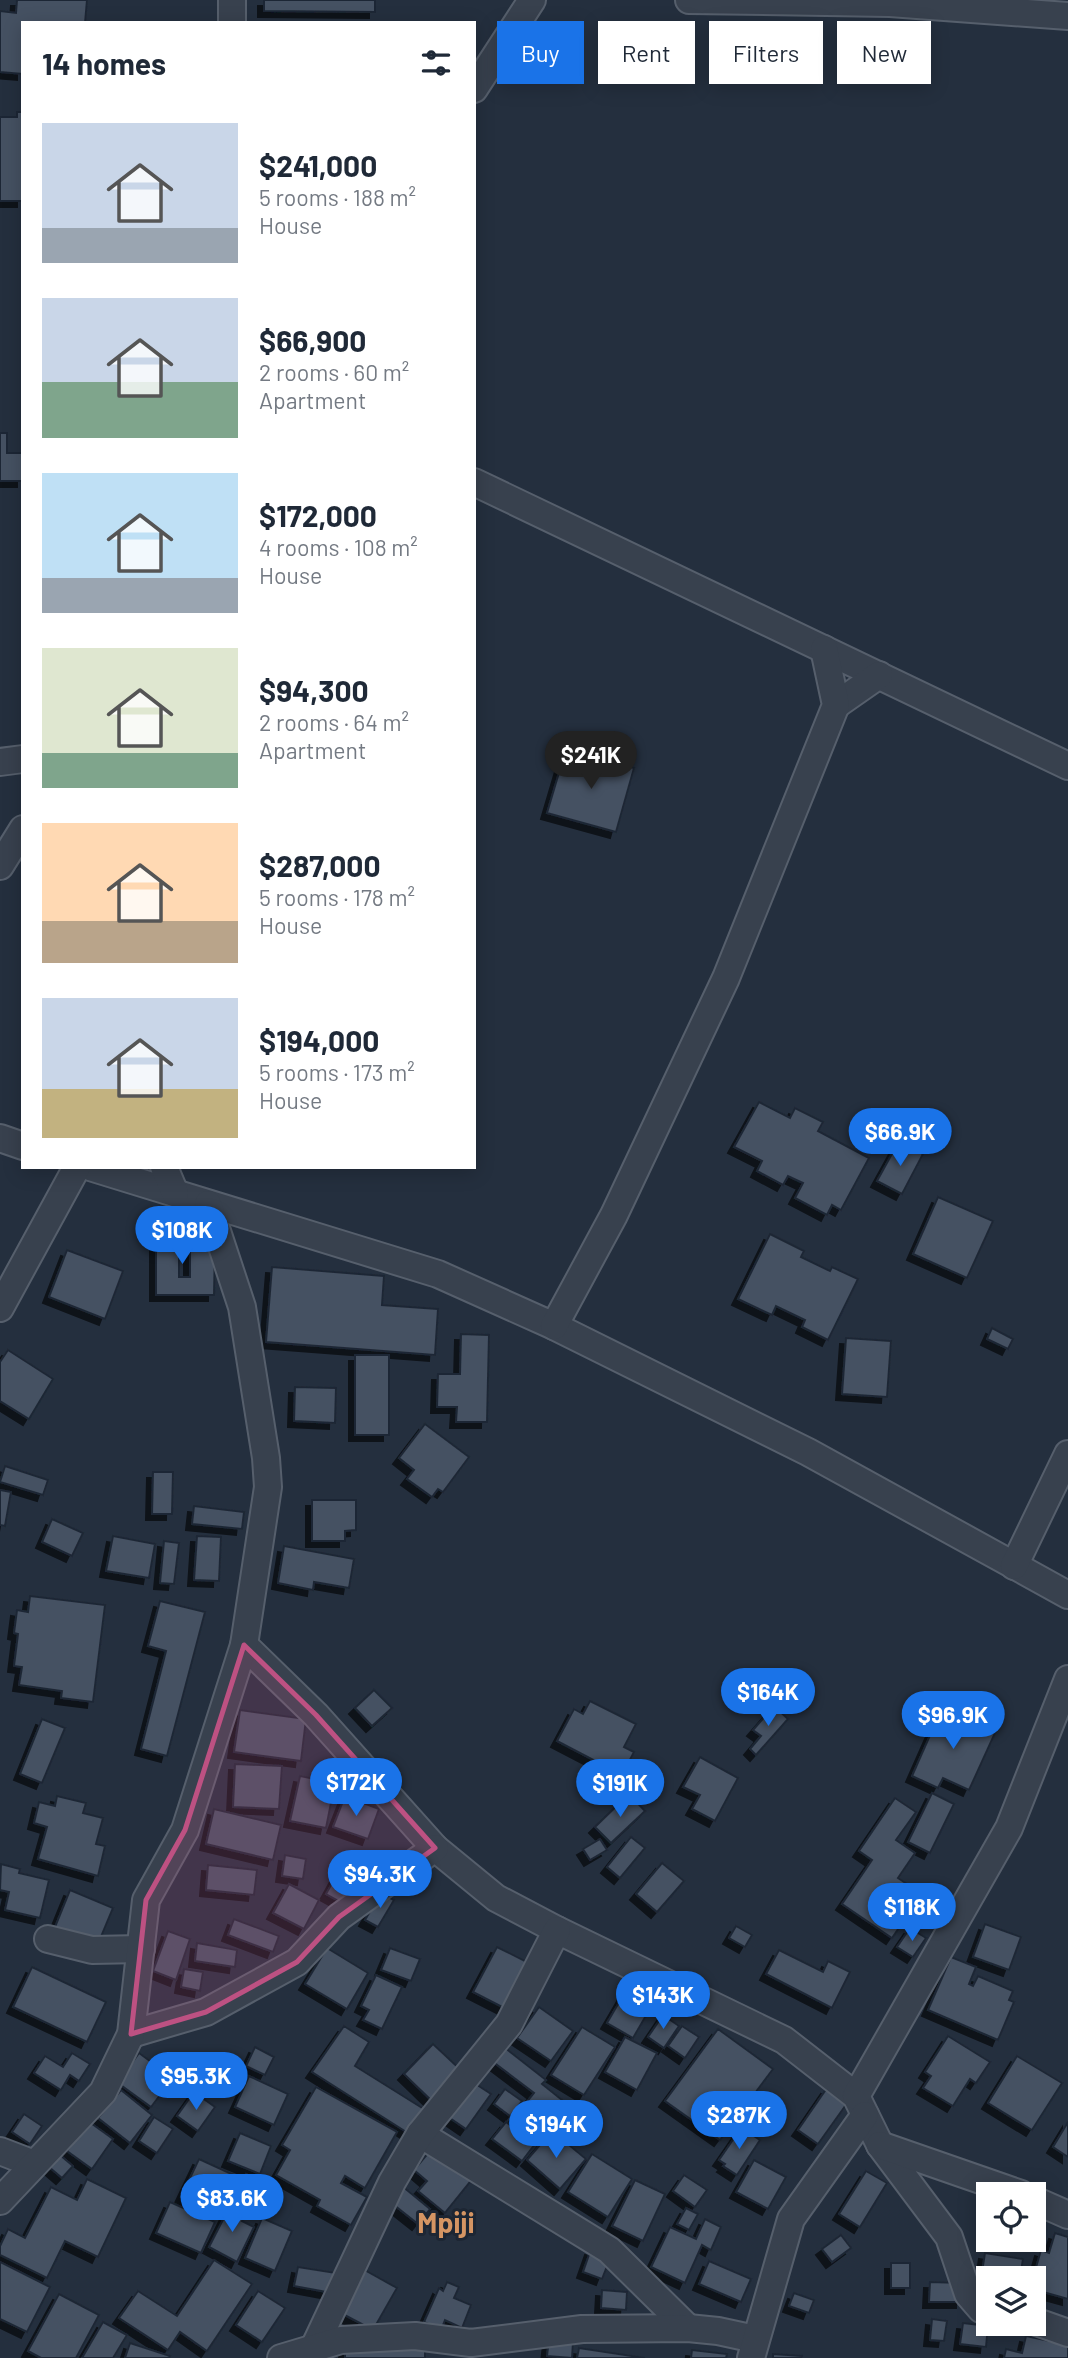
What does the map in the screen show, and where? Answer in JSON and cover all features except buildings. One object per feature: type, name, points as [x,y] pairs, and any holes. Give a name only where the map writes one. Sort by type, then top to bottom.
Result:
[{"type":"street","points":[[232,0],[232,21]]},
{"type":"street","points":[[476,86],[532,0]]},
{"type":"street","points":[[690,0],[890,3],[1068,16]]},
{"type":"street","points":[[476,483],[1068,766]]},
{"type":"street","points":[[824,649],[836,705]]},
{"type":"street","points":[[554,1326],[614,1216],[726,978],[836,705],[879,674]]},
{"type":"street","points":[[0,762],[21,759]]},
{"type":"street","points":[[0,866],[12,833]]},
{"type":"street","points":[[0,1138],[21,1145]]},
{"type":"street","points":[[0,1308],[76,1169]]},
{"type":"street","points":[[97,1169],[438,1274],[554,1326],[808,1452],[1068,1595]]},
{"type":"street","points":[[164,1169],[175,1193]]},
{"type":"street","points":[[0,2201],[103,2092],[131,2034],[146,1900],[184,1830],[244,1645],[268,1487],[266,1458],[242,1307],[208,1204]]},
{"type":"street","points":[[1014,1566],[1068,1454]]},
{"type":"street","points":[[244,1645],[316,1715],[435,1848],[496,1898],[784,2040],[860,2106],[880,2145],[949,2237],[968,2294],[976,2303]]},
{"type":"street","points":[[281,2358],[341,2340],[415,2336],[471,2343],[582,2329],[688,2328],[718,2331],[753,2349],[791,2219],[860,2106],[1009,1828],[1068,1679]]},
{"type":"street","points":[[131,2034],[206,2012],[297,1962],[339,1917],[435,1848]]},
{"type":"street","points":[[313,2350],[392,2182],[420,2134],[509,2024],[557,1930]]},
{"type":"street","points":[[48,1939],[92,1950],[141,1949]]},
{"type":"street","points":[[420,2134],[609,2250],[688,2328]]},
{"type":"street","points":[[880,2145],[986,2182]]},
{"type":"street","points":[[0,2151],[34,2164]]},
{"type":"street","points":[[1046,2205],[1068,2215]]},
{"type":"street","points":[[1046,2325],[1068,2333]]},
{"type":"highlighted area","points":[[244,1645],[316,1715],[435,1848],[339,1917],[297,1962],[206,2012],[131,2034],[146,1900],[185,1830]]},
{"type":"district","name":"Mpiji","points":[[446,2223]]}]
